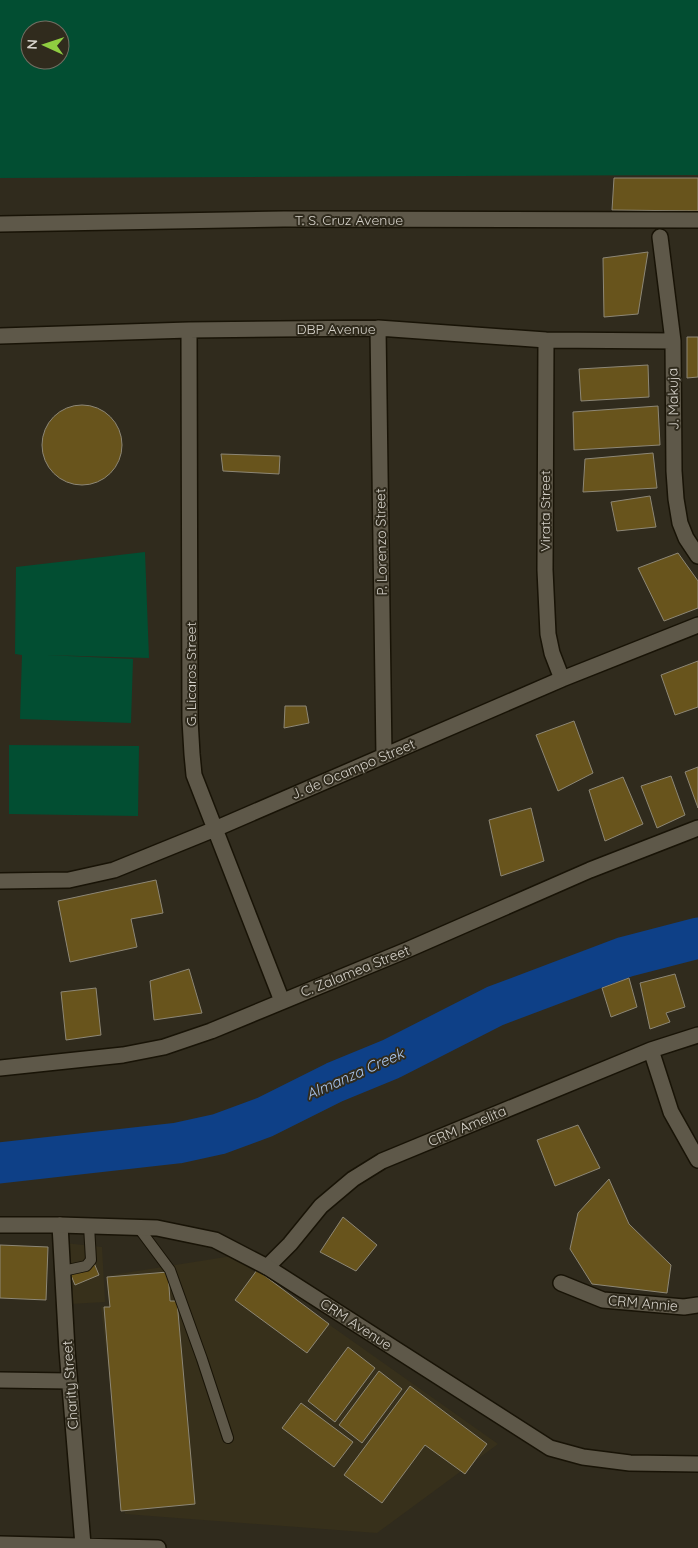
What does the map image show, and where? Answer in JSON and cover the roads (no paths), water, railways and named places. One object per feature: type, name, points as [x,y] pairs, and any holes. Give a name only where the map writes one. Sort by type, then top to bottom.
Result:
[{"type":"street","name":"T. S. Cruz Avenue","points":[[0,224],[284,220],[698,220]]},
{"type":"street","name":"J. Makuja","points":[[660,237],[673,341],[676,499],[680,523],[686,538],[698,556]]},
{"type":"street","name":"DBP Avenue","points":[[0,336],[189,330],[378,328],[546,340],[673,341]]},
{"type":"street","name":"P. Lorenzo Street","points":[[378,328],[384,756]]},
{"type":"street","name":"G. Licaros Street","points":[[189,330],[190,710],[194,775],[282,1002]]},
{"type":"street","name":"Virata Street","points":[[546,340],[545,570],[548,634],[552,653],[562,679]]},
{"type":"street","name":"J. de Ocampo Street","points":[[0,881],[69,880],[114,870],[216,829],[562,679],[698,626]]},
{"type":"street","name":"C. Zalamea Street","points":[[0,1068],[123,1054],[164,1047],[211,1031],[416,946],[590,870],[698,828]]},
{"type":"street","name":"CRM Amelita","points":[[267,1267],[290,1244],[321,1206],[353,1179],[382,1161],[651,1050],[698,1035]]},
{"type":"street","points":[[651,1050],[671,1112],[698,1160]]},
{"type":"street","name":"CRM Avenue","points":[[0,1225],[60,1225],[171,1230],[215,1240],[267,1267],[550,1448],[583,1457],[630,1463],[698,1464]]},
{"type":"street","name":"Charity Street","points":[[60,1225],[69,1381],[83,1545]]},
{"type":"street","name":"CRM Annie","points":[[561,1282],[603,1300],[684,1307],[698,1305]]},
{"type":"street","points":[[0,1380],[69,1381]]},
{"type":"street","points":[[0,1544],[158,1548]]},
{"type":"lane","points":[[63,1271],[86,1266],[91,1260],[90,1226]]},
{"type":"lane","points":[[138,1228],[170,1270],[228,1438]]},
{"type":"waterway","name":"Almanza Creek","points":[[0,1163],[178,1143],[219,1134],[265,1117],[335,1082],[391,1059],[495,1006],[625,957],[698,938]]}]
